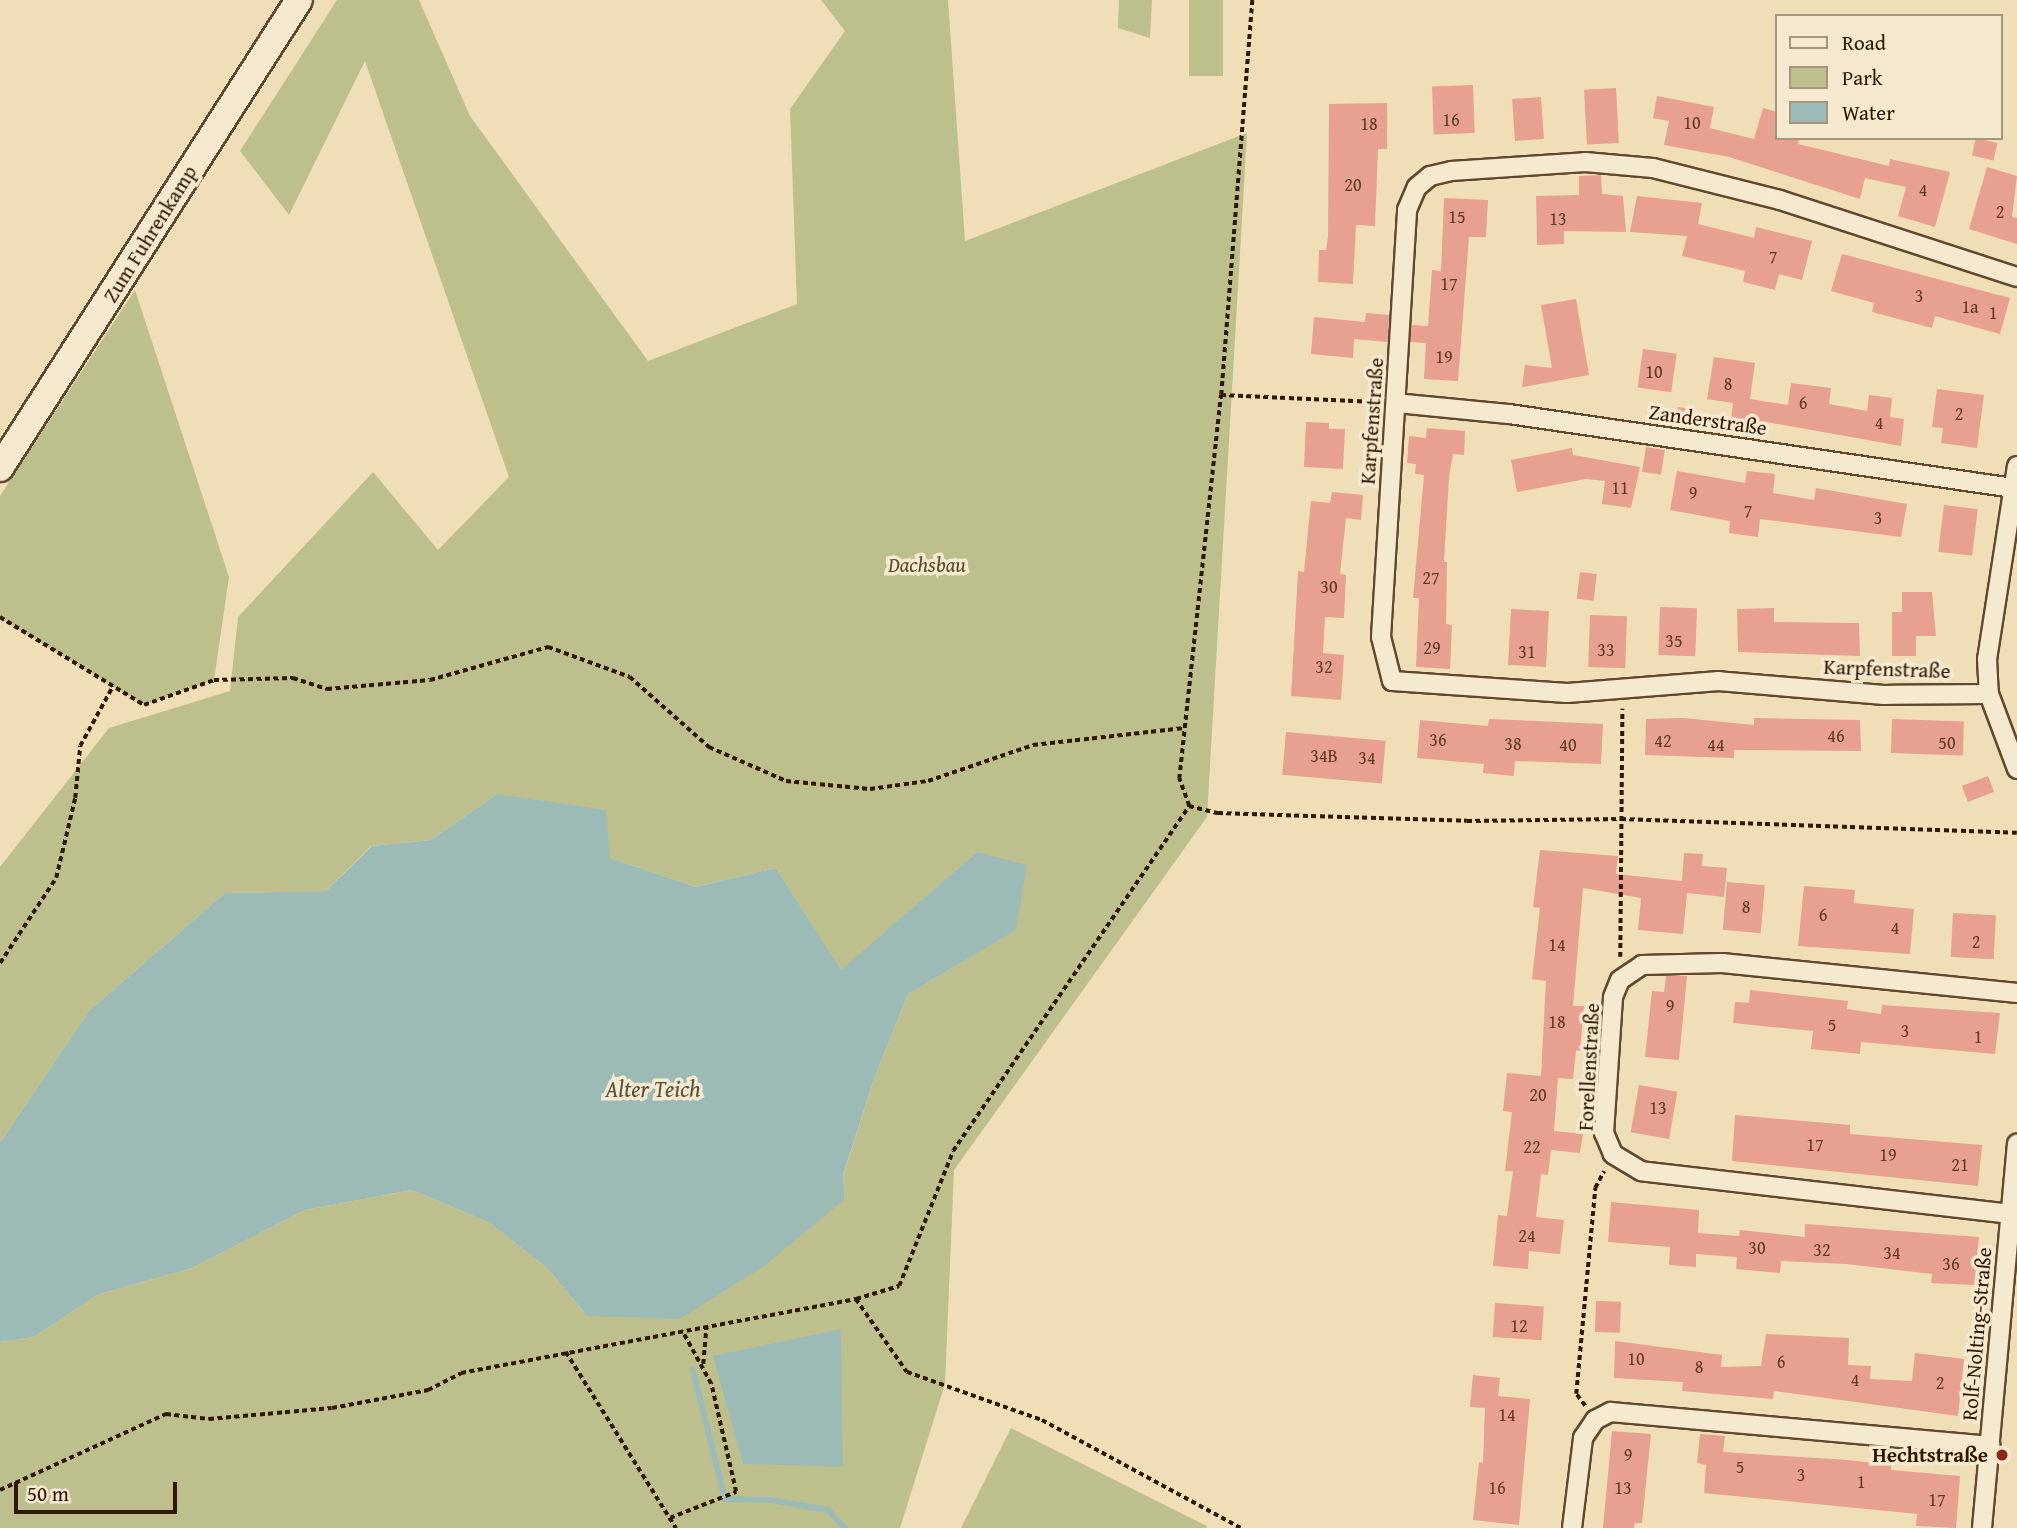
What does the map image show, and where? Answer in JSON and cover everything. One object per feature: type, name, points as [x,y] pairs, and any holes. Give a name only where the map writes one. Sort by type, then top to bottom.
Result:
[{"type":"street","name":"Zum Fuhrenkamp","points":[[0,468],[299,0]]},
{"type":"street","name":"Karpfenstraße","points":[[1989,694],[1884,695],[1719,681],[1567,693],[1392,681],[1381,637],[1407,209],[1417,187],[1430,176],[1451,171],[1585,162],[1653,168],[1780,200],[2017,277]]},
{"type":"street","name":"Zanderstraße","points":[[1396,403],[1509,414],[2014,488]]},
{"type":"street","points":[[2017,466],[1987,659],[1989,694],[2017,769]]},
{"type":"street","name":"Forellenstraße","points":[[2011,1214],[1685,1179],[1641,1171],[1613,1154],[1604,1133],[1613,997],[1620,980],[1642,965],[1721,963],[2017,992]]},
{"type":"street","name":"Rolf-Nolting-Straße","points":[[1982,1528],[2017,1144]]},
{"type":"street","points":[[1572,1528],[1583,1438],[1595,1420],[1611,1412],[1641,1412],[1990,1446]]},
{"type":"path","points":[[1189,806],[1179,779],[1221,395],[1252,0]]},
{"type":"path","points":[[1221,395],[1396,403]]},
{"type":"path","points":[[0,617],[144,705],[214,680],[292,678],[327,689],[429,680],[548,647],[630,677],[709,747],[786,781],[870,789],[928,781],[1034,745],[1184,728]]},
{"type":"path","points":[[0,963],[56,878],[75,798],[80,746],[113,686]]},
{"type":"path","points":[[1620,980],[1622,689]]},
{"type":"path","points":[[1189,806],[1218,813],[1453,821],[1621,819],[2017,834]]},
{"type":"path","points":[[0,1490],[166,1413],[209,1419],[332,1408],[428,1390],[461,1373],[856,1299],[899,1286],[953,1151],[1189,806]]},
{"type":"path","points":[[1595,1420],[1576,1394],[1595,1188],[1613,1154]]},
{"type":"path","points":[[856,1299],[907,1372],[1042,1420],[1241,1528]]},
{"type":"path","points":[[703,1366],[706,1326]]},
{"type":"path","points":[[670,1518],[716,1504],[736,1492],[703,1366],[682,1331]]},
{"type":"path","points":[[566,1352],[676,1528]]},
{"type":"green space","name":"Dachsbau","points":[[337,0],[419,0],[470,116],[648,361],[797,304],[790,109],[845,31],[821,0],[948,0],[965,241],[1247,133],[1207,817],[954,1170],[945,1384],[900,1528],[0,1528],[0,1342],[34,1337],[99,1294],[190,1269],[305,1210],[412,1190],[490,1223],[548,1269],[587,1316],[845,1199],[843,1176],[874,1079],[908,994],[1015,930],[977,852],[841,971],[776,868],[696,887],[610,858],[497,794],[431,840],[371,846],[326,891],[225,893],[89,1011],[0,1143],[0,867],[109,728],[230,691],[238,617],[373,472],[438,550],[509,477],[365,61],[289,215],[240,151]]},
{"type":"green space","points":[[1119,0],[1152,0],[1150,38],[1118,28]]},
{"type":"green space","points":[[1189,0],[1223,0],[1223,76],[1189,76]]},
{"type":"green space","points":[[135,290],[229,577],[214,680],[144,705],[0,618],[0,496]]},
{"type":"green space","points":[[1011,1428],[1207,1526],[1206,1528],[961,1528]]},
{"type":"water","name":"Alter Teich","points":[[497,794],[606,810],[610,858],[696,887],[776,868],[841,970],[977,852],[1027,865],[1016,930],[908,994],[874,1079],[843,1175],[845,1199],[764,1266],[680,1319],[587,1316],[548,1269],[490,1223],[412,1190],[305,1210],[190,1269],[99,1294],[34,1337],[0,1342],[0,1143],[89,1011],[225,893],[326,891],[372,846],[431,840]]},
{"type":"water","points":[[841,1329],[843,1467],[743,1464],[713,1356]]},
{"type":"building","points":[[1473,85],[1475,133],[1434,134],[1432,86]]},
{"type":"building","points":[[1616,88],[1619,143],[1587,145],[1584,90]]},
{"type":"building","points":[[1657,96],[1714,107],[1710,128],[1754,139],[1763,108],[1776,112],[1776,140],[1799,140],[1798,144],[1889,166],[1890,159],[1950,172],[1935,227],[1898,216],[1906,187],[1865,178],[1860,199],[1729,157],[1664,145],[1669,121],[1653,118]]},
{"type":"building","points":[[1541,97],[1544,139],[1515,141],[1512,99]]},
{"type":"building","points":[[1387,103],[1387,149],[1378,149],[1375,226],[1356,225],[1353,284],[1318,282],[1319,250],[1326,250],[1328,237],[1329,104]]},
{"type":"building","points":[[1976,140],[1997,143],[1993,160],[1972,156]]},
{"type":"building","points":[[1987,167],[2017,176],[2012,217],[2017,218],[2017,244],[1969,229]]},
{"type":"building","points":[[1601,175],[1602,194],[1623,196],[1626,232],[1564,231],[1564,244],[1537,245],[1536,196],[1579,195],[1579,176]]},
{"type":"building","points":[[1637,196],[1702,203],[1698,224],[1754,238],[1756,227],[1812,241],[1802,280],[1779,274],[1775,290],[1743,282],[1745,271],[1682,256],[1687,236],[1630,232]]},
{"type":"building","points":[[1444,198],[1488,200],[1486,237],[1469,237],[1458,381],[1424,379],[1426,343],[1410,342],[1411,325],[1428,326],[1432,270],[1441,271]]},
{"type":"building","points":[[1842,254],[2010,298],[2000,334],[1935,316],[1932,328],[1872,312],[1874,303],[1831,291]]},
{"type":"building","points":[[1576,299],[1589,375],[1522,387],[1525,365],[1552,368],[1541,305]]},
{"type":"building","points":[[1366,313],[1389,315],[1388,342],[1354,339],[1353,358],[1311,354],[1314,317],[1365,322]]},
{"type":"building","points":[[1643,349],[1677,354],[1671,392],[1638,388]]},
{"type":"building","points":[[1714,357],[1755,363],[1750,399],[1788,405],[1791,383],[1831,388],[1829,404],[1867,411],[1869,395],[1892,398],[1890,417],[1904,419],[1901,446],[1761,421],[1760,431],[1730,427],[1733,403],[1707,399]]},
{"type":"building","points":[[1937,389],[1984,395],[1977,448],[1941,443],[1943,428],[1932,427]]},
{"type":"building","points":[[1678,407],[1696,410],[1693,427],[1675,424]]},
{"type":"building","points":[[1306,422],[1329,423],[1329,429],[1345,429],[1343,469],[1304,467]]},
{"type":"building","points":[[1427,428],[1465,431],[1464,455],[1453,454],[1449,477],[1444,562],[1447,562],[1446,624],[1452,625],[1450,669],[1416,667],[1419,598],[1413,598],[1424,475],[1415,474],[1416,464],[1407,463],[1409,436],[1426,438]]},
{"type":"building","points":[[1646,447],[1665,450],[1661,475],[1642,472]]},
{"type":"building","points":[[1572,448],[1573,455],[1640,467],[1631,508],[1602,504],[1605,481],[1586,479],[1517,492],[1511,460]]},
{"type":"building","points":[[1677,471],[1745,483],[1747,471],[1775,474],[1773,493],[1814,500],[1816,488],[1907,504],[1901,537],[1760,519],[1758,537],[1729,533],[1730,521],[1670,510]]},
{"type":"building","points":[[1332,492],[1363,495],[1361,520],[1346,518],[1340,574],[1346,575],[1344,618],[1325,617],[1323,653],[1344,655],[1341,700],[1291,696],[1298,571],[1304,572],[1311,501],[1330,503]]},
{"type":"building","points":[[1944,505],[1978,509],[1972,556],[1938,552]]},
{"type":"building","points":[[1580,572],[1597,574],[1594,601],[1577,599]]},
{"type":"building","points":[[1902,592],[1932,592],[1936,636],[1916,636],[1916,656],[1892,656],[1892,612],[1902,612]]},
{"type":"building","points":[[1660,607],[1697,608],[1695,656],[1658,655]]},
{"type":"building","points":[[1774,608],[1774,622],[1859,623],[1860,656],[1738,652],[1737,609]]},
{"type":"building","points":[[1511,609],[1549,611],[1546,667],[1508,665]]},
{"type":"building","points":[[1590,615],[1627,616],[1625,668],[1588,667]]},
{"type":"building","points":[[1683,718],[1754,725],[1754,718],[1860,720],[1861,751],[1734,750],[1734,758],[1645,755],[1646,719]]},
{"type":"building","points":[[1489,719],[1603,724],[1601,764],[1515,761],[1514,776],[1483,773],[1484,764],[1417,758],[1420,720],[1488,726]]},
{"type":"building","points":[[1892,719],[1964,722],[1963,755],[1891,753]]},
{"type":"building","points":[[1286,732],[1386,741],[1382,784],[1282,775]]},
{"type":"building","points":[[1988,776],[1994,792],[1968,802],[1962,786]]},
{"type":"building","points":[[1540,850],[1618,856],[1616,874],[1682,881],[1684,853],[1703,854],[1702,866],[1727,868],[1724,897],[1687,893],[1683,934],[1638,930],[1641,898],[1583,888],[1573,1006],[1584,1006],[1580,1051],[1576,1050],[1573,1079],[1558,1078],[1554,1131],[1583,1134],[1580,1153],[1551,1150],[1548,1175],[1541,1174],[1536,1217],[1564,1220],[1560,1254],[1529,1251],[1528,1269],[1493,1266],[1498,1215],[1507,1216],[1513,1171],[1505,1171],[1512,1112],[1503,1111],[1507,1073],[1541,1076],[1546,981],[1532,979],[1540,908],[1533,907]]},
{"type":"building","points":[[1727,882],[1765,885],[1761,933],[1723,930]]},
{"type":"building","points":[[1804,886],[1855,890],[1854,903],[1914,909],[1910,954],[1798,946]]},
{"type":"building","points":[[1953,913],[1996,915],[1994,959],[1951,957]]},
{"type":"building","points":[[1666,976],[1687,976],[1679,1060],[1645,1057],[1652,991],[1664,992]]},
{"type":"building","points":[[1750,990],[1848,1001],[1847,1009],[1881,1014],[1882,1005],[2000,1013],[1995,1054],[1861,1042],[1860,1054],[1811,1049],[1813,1031],[1733,1023],[1735,1002],[1749,1003]]},
{"type":"building","points":[[1639,1085],[1677,1092],[1669,1139],[1631,1132]]},
{"type":"building","points":[[1735,1115],[1850,1125],[1850,1134],[1982,1145],[1978,1186],[1732,1161]]},
{"type":"building","points":[[1611,1202],[1699,1210],[1698,1233],[1739,1236],[1740,1230],[1805,1237],[1805,1224],[1979,1237],[1974,1285],[1931,1283],[1932,1274],[1846,1264],[1781,1261],[1780,1273],[1736,1269],[1737,1257],[1696,1254],[1696,1267],[1669,1265],[1670,1247],[1608,1242]]},
{"type":"building","points":[[1596,1301],[1621,1302],[1620,1333],[1595,1332]]},
{"type":"building","points":[[1495,1303],[1544,1306],[1542,1340],[1493,1337]]},
{"type":"building","points":[[1766,1334],[1849,1338],[1848,1365],[1871,1366],[1870,1379],[1912,1381],[1915,1353],[1964,1359],[1958,1416],[1774,1391],[1773,1399],[1682,1391],[1683,1382],[1614,1378],[1615,1341],[1722,1355],[1721,1367],[1761,1366]]},
{"type":"building","points":[[1473,1375],[1500,1378],[1498,1396],[1530,1399],[1519,1525],[1473,1520],[1479,1462],[1483,1463],[1485,1408],[1470,1407]]},
{"type":"building","points":[[1612,1431],[1651,1434],[1642,1523],[1635,1523],[1634,1528],[1603,1528]]},
{"type":"building","points":[[1700,1434],[1725,1436],[1723,1452],[1848,1460],[1891,1465],[1891,1470],[1960,1476],[1956,1528],[1916,1526],[1917,1514],[1704,1493],[1706,1465],[1697,1463]]},
{"type":"waterway","points":[[693,1370],[725,1499],[770,1500],[828,1510],[845,1528]]},
{"type":"place","name":"Hechtstraße","points":[[2002,1455]]}]
